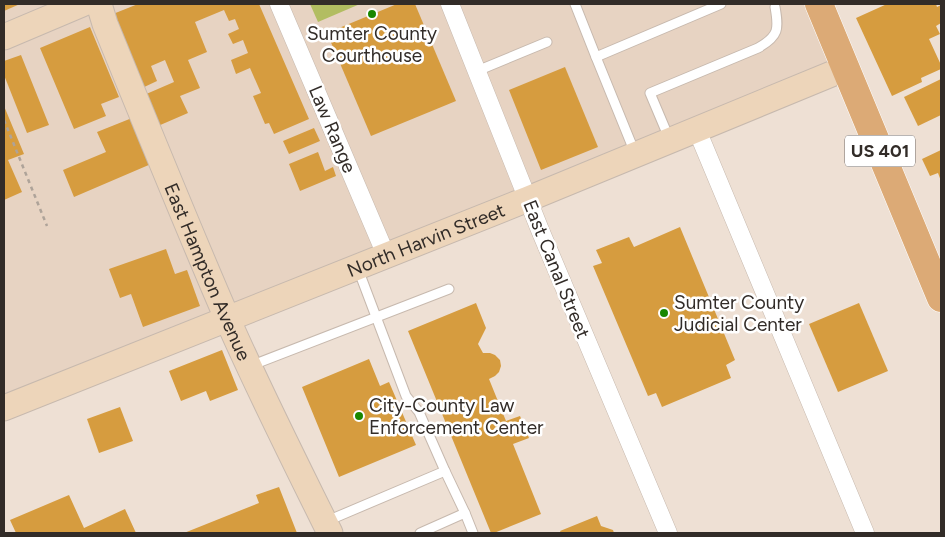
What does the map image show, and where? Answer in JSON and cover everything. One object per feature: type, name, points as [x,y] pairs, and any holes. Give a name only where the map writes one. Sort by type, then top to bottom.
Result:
[{"type":"main road","points":[[4,37],[82,4]]},
{"type":"main road","name":"East Hampton Avenue","points":[[99,4],[105,24],[157,152],[228,319],[296,466],[327,527]]},
{"type":"main road","name":"US 401","points":[[819,4],[941,298]]},
{"type":"main road","name":"North Harvin Street","points":[[4,408],[528,200],[846,68]]},
{"type":"street","name":"Law Range","points":[[279,4],[386,255]]},
{"type":"street","name":"East Canal Street","points":[[450,4],[528,200],[668,533]]},
{"type":"street","points":[[697,130],[865,533]]},
{"type":"lane","points":[[575,4],[635,155]]},
{"type":"lane","points":[[596,57],[721,4]]},
{"type":"lane","points":[[670,141],[650,93],[758,48],[770,41],[778,25],[776,5]]},
{"type":"lane","points":[[478,71],[548,42]]},
{"type":"lane","points":[[357,267],[406,396],[419,412],[473,533]]},
{"type":"lane","points":[[250,366],[449,289]]},
{"type":"lane","points":[[327,527],[445,472]]},
{"type":"lane","points":[[420,533],[465,513]]},
{"type":"path","points":[[4,120],[47,226]]},
{"type":"shaded area","points":[[4,4],[812,4],[834,62],[4,408]]},
{"type":"green space","points":[[310,4],[360,4],[318,22]]},
{"type":"building","points":[[4,4],[20,4],[4,11]]},
{"type":"building","points":[[138,4],[259,4],[309,119],[274,134],[269,123],[265,124],[253,96],[261,93],[250,68],[236,74],[231,60],[248,53],[243,40],[233,44],[228,34],[239,29],[235,19],[229,21],[224,10],[195,22],[207,52],[188,60],[200,88],[180,96],[188,113],[158,126],[144,95],[174,82],[165,60],[151,66],[157,81],[140,89],[108,16]]},
{"type":"building","name":"Sumter County Courthouse","points":[[397,4],[415,4],[456,101],[371,136],[327,33]]},
{"type":"building","points":[[887,4],[936,4],[937,7],[941,5],[941,23],[936,26],[940,34],[929,39],[941,69],[921,78],[922,82],[892,96],[856,18]]},
{"type":"building","points":[[90,27],[119,97],[101,104],[106,116],[74,129],[40,48]]},
{"type":"building","points":[[21,55],[49,125],[27,133],[4,75],[4,61]]},
{"type":"building","points":[[565,67],[598,147],[541,170],[509,90]]},
{"type":"building","points":[[941,79],[941,115],[918,126],[904,97]]},
{"type":"building","points":[[4,106],[24,154],[8,160],[22,192],[4,200]]},
{"type":"building","points":[[132,118],[151,164],[74,197],[63,170],[106,152],[97,132]]},
{"type":"building","points":[[314,128],[320,141],[289,154],[283,141]]},
{"type":"building","points":[[941,150],[941,181],[938,173],[930,176],[922,159]]},
{"type":"building","points":[[318,152],[325,171],[333,167],[336,176],[300,191],[289,164]]},
{"type":"building","name":"Sumter County Judicial Center","points":[[680,227],[735,360],[726,365],[731,378],[662,407],[656,393],[648,396],[593,266],[602,263],[596,250],[629,237],[634,247]]},
{"type":"building","points":[[166,249],[175,274],[187,270],[200,306],[143,327],[131,294],[120,298],[109,269]]},
{"type":"building","points":[[476,303],[486,328],[478,344],[483,353],[495,355],[500,360],[499,372],[489,379],[506,421],[520,416],[529,438],[513,444],[541,514],[494,533],[491,533],[408,331]]},
{"type":"building","points":[[859,303],[888,371],[838,392],[809,324]]},
{"type":"building","points":[[222,350],[238,390],[210,401],[206,391],[181,401],[169,371]]},
{"type":"building","name":"City-County Law Enforcement Center","points":[[369,359],[380,386],[389,382],[416,445],[339,477],[302,387]]},
{"type":"building","points":[[120,407],[133,441],[99,453],[87,419]]},
{"type":"building","points":[[279,487],[297,533],[184,533],[259,503],[256,495]]},
{"type":"building","points":[[69,495],[84,528],[125,509],[136,533],[16,533],[10,520]]},
{"type":"building","points":[[597,516],[601,526],[613,530],[614,533],[561,533],[560,531]]},
{"type":"place","name":"Sumter County Courthouse","points":[[372,14]]},
{"type":"place","name":"Sumter County Judicial Center","points":[[664,313]]},
{"type":"place","name":"City-County Law Enforcement Center","points":[[359,416]]}]
